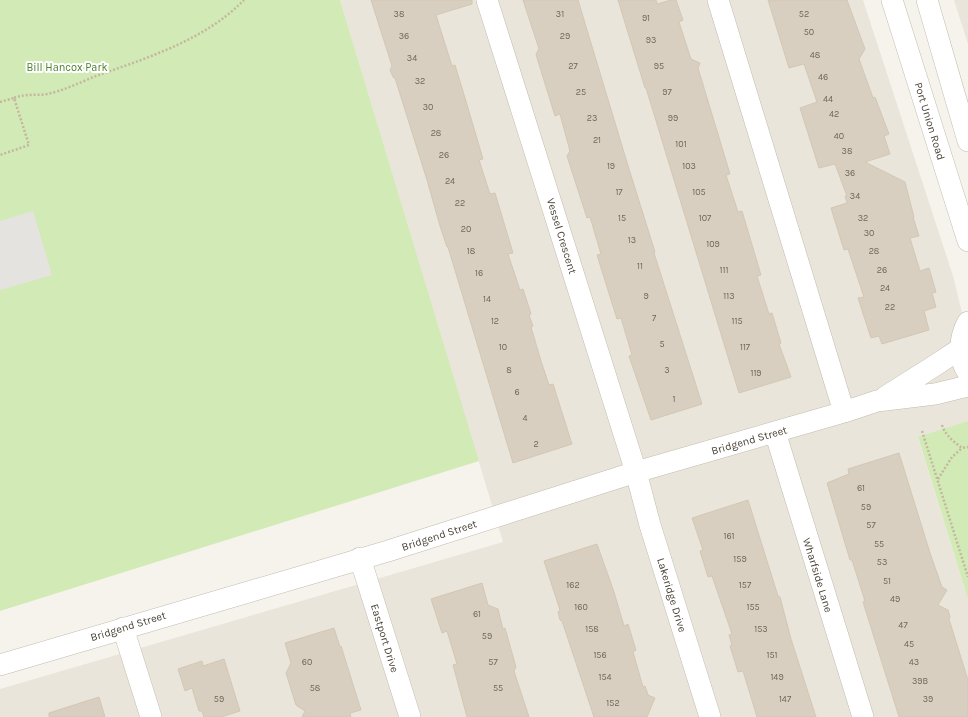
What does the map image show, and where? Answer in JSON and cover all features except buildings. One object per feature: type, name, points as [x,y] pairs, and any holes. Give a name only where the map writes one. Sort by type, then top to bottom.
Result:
[{"type":"street","name":"Vessel Crescent","points":[[487,0],[636,472]]},
{"type":"street","points":[[718,0],[844,412]]},
{"type":"street","name":"Port Union Road","points":[[892,0],[968,241]]},
{"type":"street","points":[[927,0],[968,141]]},
{"type":"street","points":[[968,322],[963,331],[960,349],[964,368],[968,373]]},
{"type":"street","name":"Bridgend Street","points":[[877,401],[960,349]]},
{"type":"street","name":"Bridgend Street","points":[[0,664],[388,551],[636,472],[844,412],[877,401],[935,394],[968,386]]},
{"type":"street","name":"Wharfside Lane","points":[[775,432],[863,717]]},
{"type":"street","name":"Lakeridge Drive","points":[[636,472],[650,525],[710,717]]},
{"type":"street","name":"Eastport Drive","points":[[360,558],[410,717]]},
{"type":"street","points":[[124,628],[151,717]]},
{"type":"path","points":[[0,102],[23,95],[47,94],[142,60],[178,45],[225,16],[244,0]]},
{"type":"path","points":[[0,155],[29,146],[14,98]]},
{"type":"path","points":[[942,425],[944,432],[962,448]]},
{"type":"path","points":[[922,431],[968,577]]},
{"type":"path","points":[[938,479],[952,457],[962,448],[968,447]]},
{"type":"shaded area","points":[[340,0],[863,0],[953,276],[968,337],[968,421],[918,438],[968,599],[968,717],[0,717],[0,689],[503,542]]},
{"type":"shaded area","points":[[954,0],[968,0],[968,44]]},
{"type":"shaded area","points":[[33,211],[52,275],[0,290],[0,221]]},
{"type":"green space","name":"Bill Hancox Park","points":[[0,0],[340,0],[479,461],[0,611]]},
{"type":"green space","points":[[968,421],[968,599],[918,437]]}]
